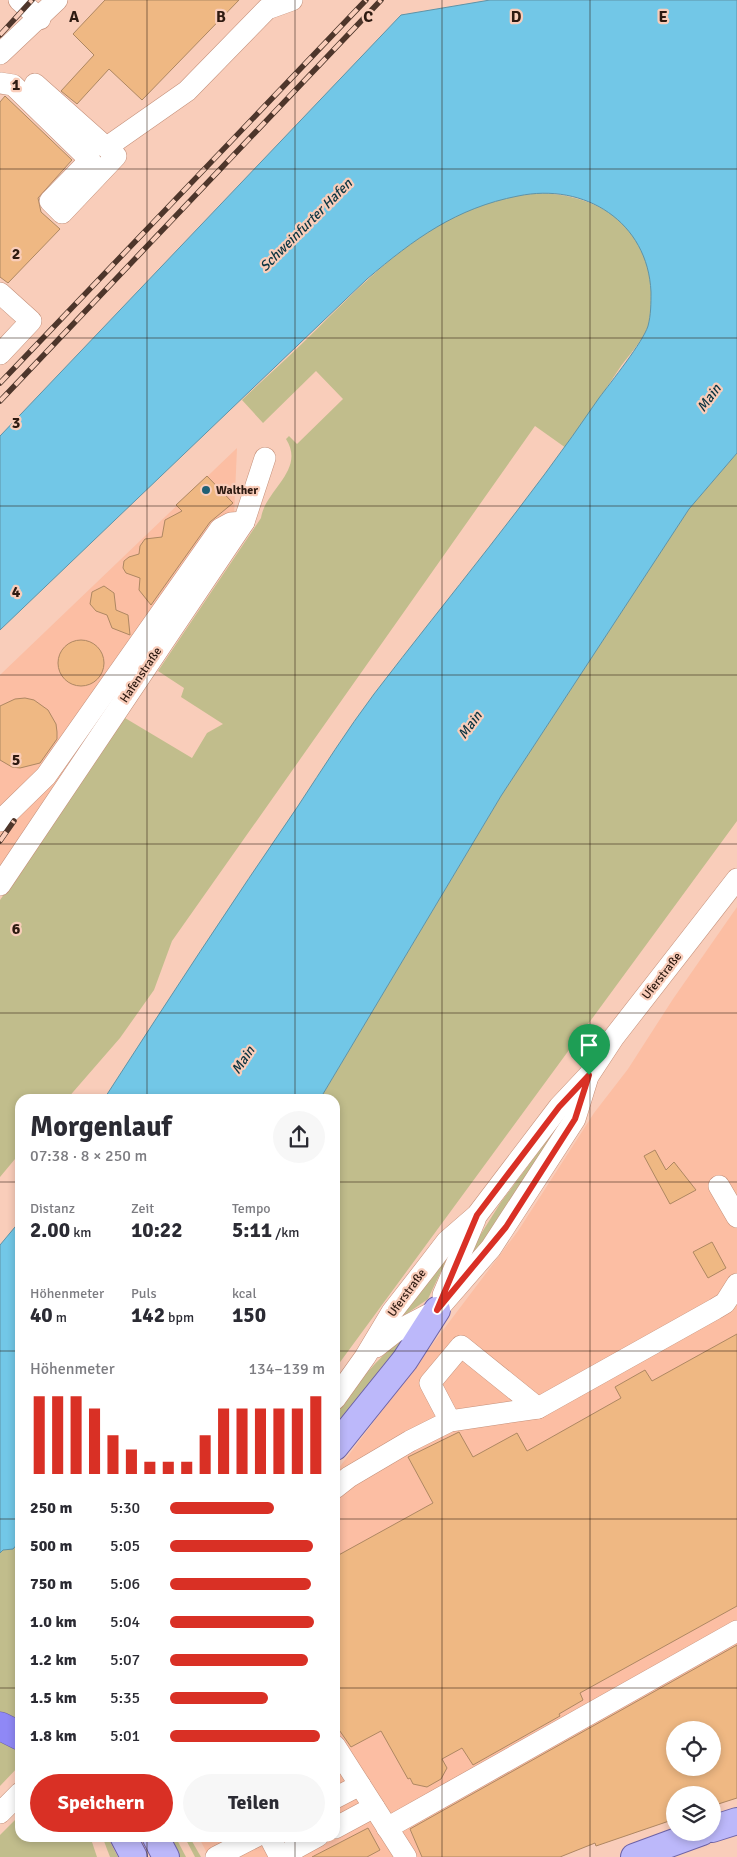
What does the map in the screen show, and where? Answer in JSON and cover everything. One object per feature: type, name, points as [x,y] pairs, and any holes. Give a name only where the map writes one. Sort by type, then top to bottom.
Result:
[{"type":"highway","points":[[0,1726],[15,1734]]},
{"type":"main road","points":[[340,1441],[405,1360],[437,1310]]},
{"type":"main road","points":[[721,1826],[737,1821]]},
{"type":"main road","points":[[634,1857],[678,1841]]},
{"type":"main road","points":[[126,1842],[134,1857]]},
{"type":"street","points":[[20,0],[40,19]]},
{"type":"street","points":[[0,54],[40,19],[57,0]]},
{"type":"street","points":[[107,147],[187,91],[267,9],[292,0]]},
{"type":"street","points":[[0,83],[13,85],[90,160],[50,201],[62,213],[116,156],[35,84]]},
{"type":"street","points":[[0,292],[31,322],[0,354]]},
{"type":"street","name":"Hafenstraße","points":[[0,885],[181,600],[244,522],[265,458]]},
{"type":"street","points":[[0,821],[46,776],[181,600]]},
{"type":"street","name":"Uferstraße","points":[[340,1392],[365,1357],[392,1312],[427,1266],[447,1241],[477,1215],[559,1107],[589,1075],[614,1037],[737,879]]},
{"type":"street","name":"Uferstraße","points":[[365,1357],[395,1332],[437,1310],[486,1254],[512,1218],[575,1119],[589,1075]]},
{"type":"street","points":[[719,1186],[737,1217]]},
{"type":"street","name":"Uferstraße","points":[[437,1310],[477,1215]]},
{"type":"street","points":[[340,1484],[403,1445],[450,1421],[538,1408],[725,1303],[737,1284]]},
{"type":"street","points":[[450,1421],[430,1383],[461,1346],[538,1408]]},
{"type":"street","points":[[388,1828],[737,1631]]},
{"type":"street","points":[[340,1754],[406,1857]]},
{"type":"street","points":[[340,1795],[360,1785]]},
{"type":"street","points":[[0,1813],[15,1798]]},
{"type":"street","points":[[340,1825],[374,1807]]},
{"type":"street","points":[[222,1848],[240,1842]]},
{"type":"street","points":[[272,1842],[280,1857],[307,1842]]},
{"type":"shaded area","points":[[539,193],[561,195],[582,200],[601,208],[617,218],[631,232],[641,249],[648,268],[651,310],[649,325],[645,334],[566,448],[535,426],[172,941],[154,990],[120,1038],[71,1094],[15,1094],[15,1159],[0,1177],[0,900],[125,718],[192,758],[207,733],[223,724],[181,697],[184,688],[158,671],[261,518],[269,498],[288,470],[291,450],[286,439],[289,436],[297,444],[343,399],[316,371],[263,423],[242,400],[366,282],[416,240],[444,223],[473,209],[505,199]]},
{"type":"shaded area","name":"Walther","points":[[237,448],[234,517],[0,866],[0,675]]},
{"type":"shaded area","points":[[737,453],[737,821],[340,1362],[340,1094],[323,1094],[501,796],[689,509]]},
{"type":"shaded area","points":[[737,907],[737,1798],[721,1803],[721,1786],[666,1786],[666,1822],[596,1846],[595,1843],[560,1857],[209,1857],[201,1842],[340,1842],[340,1466],[518,1231],[594,1113],[628,1069],[673,999]]},
{"type":"shaded area","points":[[566,1115],[474,1256],[469,1253],[501,1202]]},
{"type":"shaded area","points":[[452,1248],[428,1299],[402,1317],[400,1316]]},
{"type":"shaded area","points":[[405,1339],[340,1423],[340,1408],[346,1399],[377,1362]]},
{"type":"shaded area","points":[[15,1546],[15,1770],[0,1786],[0,1553],[3,1550]]},
{"type":"shaded area","points":[[15,1820],[15,1842],[92,1842],[97,1857],[0,1857],[0,1835]]},
{"type":"shaded area","points":[[104,1842],[110,1842],[118,1857],[110,1857]]},
{"type":"shaded area","points":[[172,1842],[178,1842],[186,1857],[178,1857]]},
{"type":"shaded area","points":[[187,1842],[192,1842],[201,1857],[195,1857]]},
{"type":"water","points":[[490,0],[737,0],[737,453],[689,509],[501,796],[323,1094],[107,1094],[354,721],[545,474],[640,342],[648,326],[651,292],[647,267],[638,245],[625,227],[608,212],[589,202],[567,195],[543,193],[496,201],[455,217],[419,238],[367,279],[0,630],[0,436],[401,15]]},
{"type":"water","points":[[15,1227],[15,1547],[13,1549],[3,1550],[0,1553],[0,1245]]},
{"type":"building","points":[[105,0],[239,0],[142,100],[109,69],[77,104],[61,91],[94,55],[73,34]]},
{"type":"building","points":[[5,96],[72,160],[38,198],[41,212],[60,229],[8,283],[0,277],[0,102]]},
{"type":"building","points":[[207,476],[233,503],[210,522],[151,605],[139,590],[140,578],[126,573],[123,568],[124,561],[129,557],[139,554],[140,546],[145,539],[162,537],[165,520],[182,511],[176,505]]},
{"type":"building","points":[[104,586],[114,593],[116,610],[128,615],[130,635],[112,628],[107,615],[96,611],[90,604],[92,592]]},
{"type":"building","points":[[86,640],[98,646],[103,654],[103,672],[98,680],[90,685],[76,686],[64,680],[59,672],[58,658],[64,646],[72,641]]},
{"type":"building","points":[[25,698],[34,700],[48,710],[56,724],[57,739],[40,763],[20,768],[12,767],[0,760],[0,706],[15,699]]},
{"type":"building","points":[[655,1150],[666,1170],[674,1162],[696,1190],[670,1204],[644,1156]]},
{"type":"building","points":[[712,1242],[726,1268],[708,1278],[693,1252]]},
{"type":"building","points":[[737,1334],[737,1606],[580,1693],[583,1700],[559,1714],[560,1716],[473,1765],[462,1748],[442,1759],[447,1768],[441,1779],[427,1787],[413,1784],[410,1778],[408,1779],[381,1731],[351,1747],[340,1731],[340,1554],[433,1503],[408,1457],[459,1432],[473,1457],[517,1433],[527,1451],[621,1398],[615,1387],[645,1370],[652,1381]]},
{"type":"building","points":[[737,1645],[737,1798],[721,1803],[721,1786],[666,1786],[666,1822],[596,1846],[595,1843],[560,1857],[422,1857],[410,1829]]},
{"type":"building","points":[[368,1828],[380,1850],[367,1857],[312,1857]]},
{"type":"railway","points":[[0,35],[32,0]]},
{"type":"railway","points":[[0,383],[366,0]]},
{"type":"railway","points":[[0,401],[381,0]]},
{"type":"railway","points":[[0,841],[14,821]]},
{"type":"place","name":"Walther","points":[[206,490]]},
{"type":"route","points":[[589,1075],[575,1119],[506,1227],[470,1274],[437,1310],[477,1215],[559,1107],[589,1075]]},
{"type":"water label","name":"Schweinfurter Hafen","points":[[306,225]]},
{"type":"water label","name":"Main","points":[[709,398]]},
{"type":"water label","name":"Main","points":[[470,725]]},
{"type":"water label","name":"Main","points":[[243,1060]]}]
